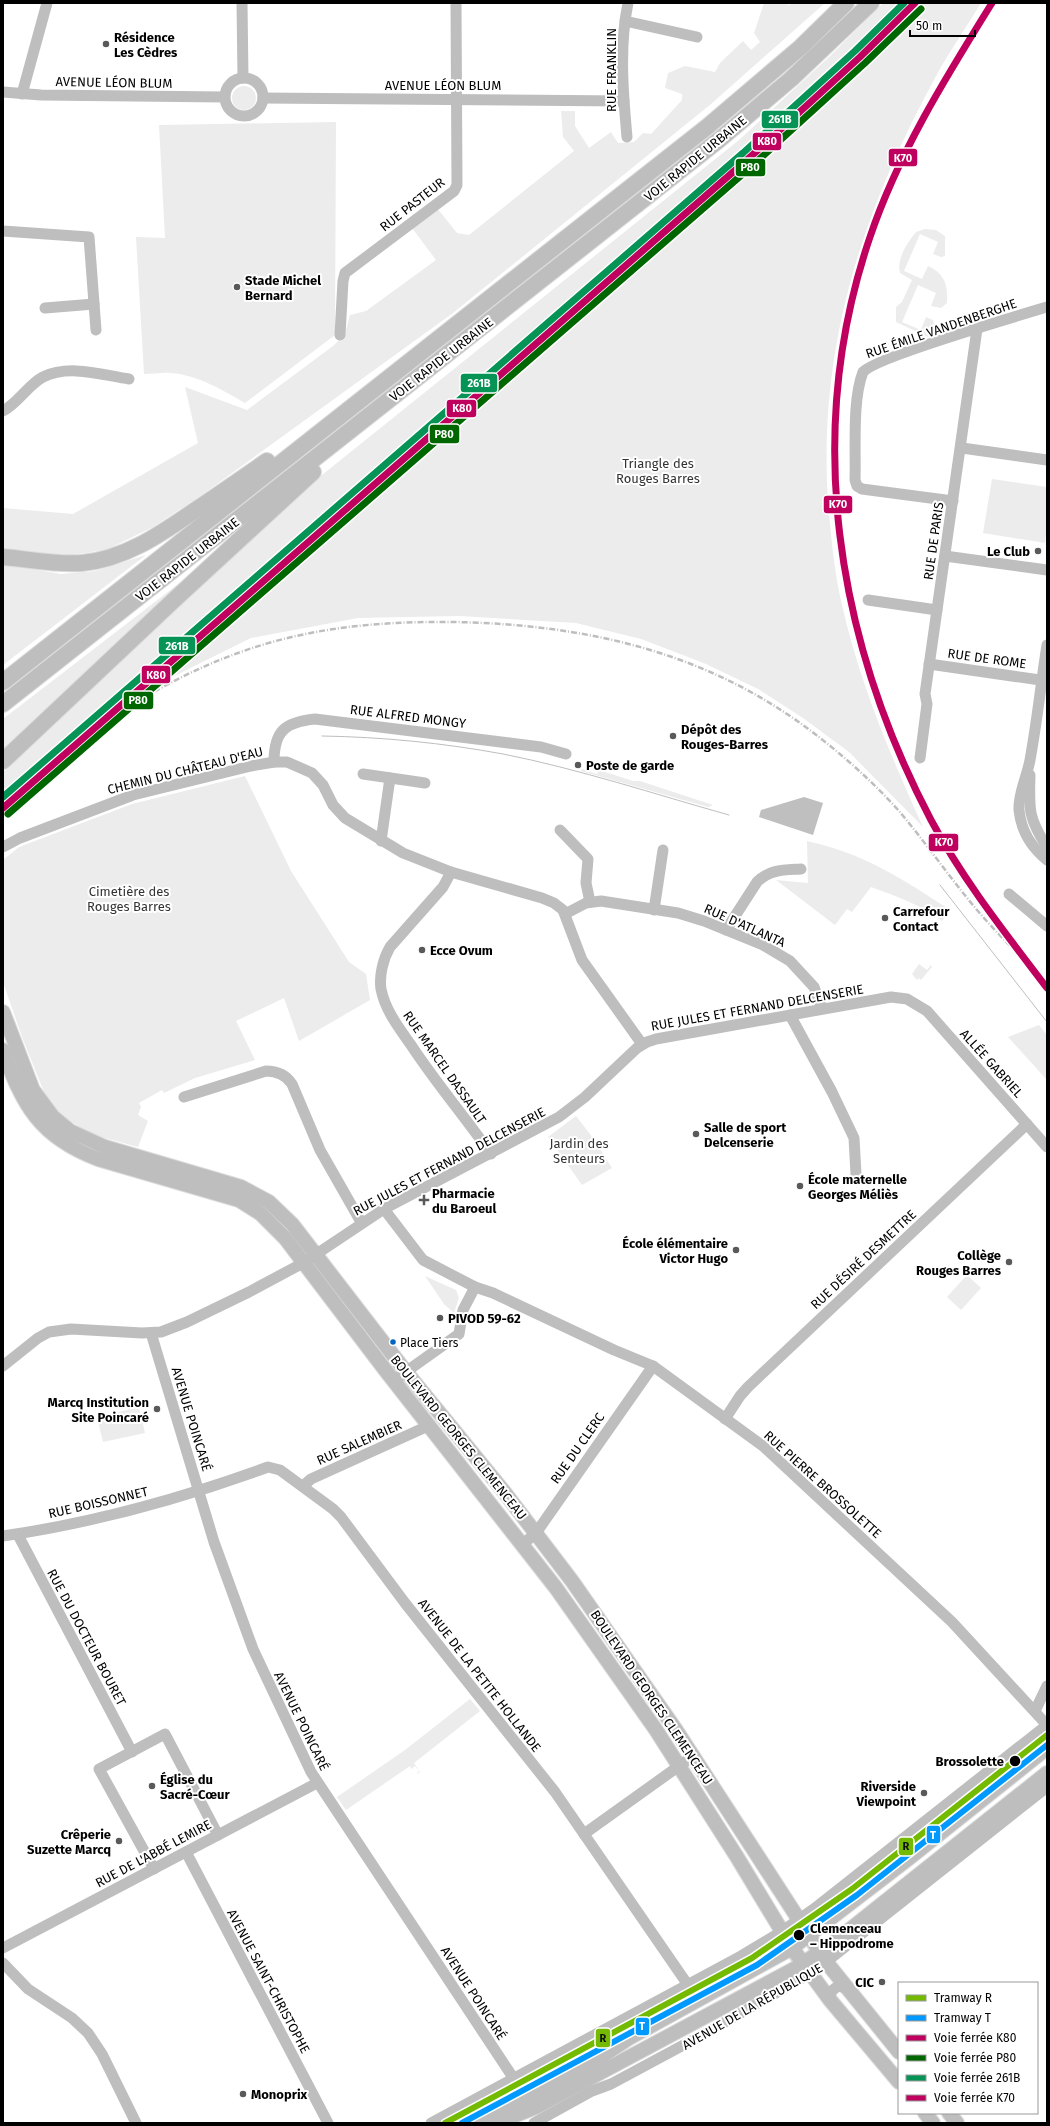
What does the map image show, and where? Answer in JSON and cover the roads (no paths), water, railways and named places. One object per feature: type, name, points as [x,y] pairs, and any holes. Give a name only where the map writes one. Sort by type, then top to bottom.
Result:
[{"type":"highway","points":[[801,47],[834,3]]},
{"type":"highway","name":"VOIE RAPIDE URBAINE","points":[[3,682],[707,127],[801,47],[846,3]]},
{"type":"highway","name":"VOIE RAPIDE URBAINE","points":[[3,704],[759,107],[815,57],[870,3]]},
{"type":"highway","points":[[3,557],[64,564],[83,563],[119,554],[136,547],[166,531],[410,361]]},
{"type":"highway","points":[[3,761],[238,540],[355,436],[398,392]]},
{"type":"main road","name":"BOULEVARD GEORGES CLEMENCEAU","points":[[3,1012],[33,1090],[46,1109],[60,1123],[80,1137],[105,1147],[228,1182],[255,1194],[281,1211],[316,1254],[406,1372],[536,1533],[640,1676],[799,1920],[820,1937],[824,1958],[898,2051]]},
{"type":"main road","name":"BOULEVARD GEORGES CLEMENCEAU","points":[[3,1050],[14,1081],[26,1105],[43,1125],[61,1140],[84,1154],[98,1159],[239,1200],[268,1220],[285,1238],[428,1426],[523,1544],[607,1658],[679,1766],[737,1857],[797,1961],[898,2081]]},
{"type":"main road","points":[[797,1961],[820,1937],[1047,1748]]},
{"type":"main road","points":[[820,1937],[1047,1756]]},
{"type":"main road","points":[[820,1937],[1047,1765]]},
{"type":"main road","points":[[479,2123],[592,2063],[629,2038],[797,1961],[824,1958],[1047,1772]]},
{"type":"main road","name":"AVENUE DE LA RÉPUBLIQUE","points":[[495,2123],[797,1961]]},
{"type":"main road","points":[[474,2123],[503,2110]]},
{"type":"main road","points":[[926,2114],[933,2123]]},
{"type":"main road","points":[[950,2114],[957,2123]]},
{"type":"street","points":[[22,94],[47,3]]},
{"type":"street","points":[[242,3],[243,78]]},
{"type":"street","name":"RUE PASTEUR","points":[[340,335],[343,281],[345,273],[456,189],[458,99],[456,3]]},
{"type":"street","name":"RUE FRANKLIN","points":[[627,137],[623,57],[625,21],[628,3]]},
{"type":"street","points":[[625,21],[697,37]]},
{"type":"street","points":[[243,78],[257,84],[262,90],[263,98],[262,105],[257,111],[244,116],[236,115],[230,111],[226,105],[224,97],[230,84],[243,78]]},
{"type":"street","name":"AVENUE LÉON BLUM","points":[[3,92],[22,94],[224,97]]},
{"type":"street","name":"AVENUE LÉON BLUM","points":[[263,98],[624,101]]},
{"type":"street","points":[[3,230],[89,237],[96,330]]},
{"type":"street","points":[[45,308],[94,304]]},
{"type":"street","name":"RUE ÉMILE VANDENBERGHE","points":[[953,501],[862,489],[857,486],[855,480],[859,388],[863,372],[868,367],[977,329],[1047,307]]},
{"type":"street","name":"RUE DE PARIS","points":[[920,758],[927,704],[925,694],[962,448],[977,329]]},
{"type":"street","points":[[3,411],[42,377],[63,371],[85,372],[129,379]]},
{"type":"street","points":[[962,448],[1047,460]]},
{"type":"street","points":[[945,556],[1047,570]]},
{"type":"street","points":[[868,600],[937,610]]},
{"type":"street","points":[[1047,645],[1044,680],[1030,758],[1020,796],[1020,816],[1028,839],[1038,852],[1047,860]]},
{"type":"street","name":"RUE DE ROME","points":[[929,664],[1044,680]]},
{"type":"street","name":"RUE ALFRED MONGY","points":[[274,762],[275,743],[281,731],[296,723],[315,719],[541,747],[566,754]]},
{"type":"street","points":[[1030,758],[1030,811],[1036,830],[1047,847]]},
{"type":"street","name":"CHEMIN DU CHÂTEAU D'EAU","points":[[3,846],[126,797],[274,762],[292,763],[312,773],[323,785],[333,805],[340,814],[381,841],[414,858],[451,872],[549,900],[558,906],[565,914],[582,960],[642,1044]]},
{"type":"street","points":[[363,774],[425,783]]},
{"type":"street","points":[[381,841],[390,778]]},
{"type":"street","points":[[560,830],[588,859],[586,883],[590,902]]},
{"type":"street","points":[[654,910],[663,850]]},
{"type":"street","points":[[726,930],[758,882],[764,876],[778,870],[801,869]]},
{"type":"street","name":"RUE MARCEL DASSAULT","points":[[451,872],[443,887],[390,948],[384,959],[380,986],[383,996],[397,1025],[434,1078],[491,1154]]},
{"type":"street","points":[[1009,894],[1047,926]]},
{"type":"street","name":"RUE D'ATLANTA","points":[[565,914],[590,902],[606,902],[687,916],[726,930],[763,945],[790,961],[814,987],[822,1008]]},
{"type":"street","name":"RUE JULES ET FERNAND DELCENSERIE","points":[[3,1366],[38,1338],[60,1330],[151,1333],[161,1332],[187,1322],[303,1263],[361,1222],[491,1154],[563,1114],[585,1098],[642,1044],[660,1038],[822,1008],[891,997],[902,997],[913,1002]]},
{"type":"street","name":"ALLÉE GABRIEL","points":[[913,1002],[927,1011],[1047,1147]]},
{"type":"street","points":[[790,1015],[832,1092],[854,1138],[856,1174]]},
{"type":"street","points":[[184,1097],[266,1071],[275,1072],[283,1076],[292,1084],[320,1150],[361,1222]]},
{"type":"street","name":"RUE DÉSIRÉ DESMETTRE","points":[[725,1418],[748,1387],[1027,1124]]},
{"type":"street","name":"RUE PIERRE BROSSOLETTE","points":[[384,1209],[423,1260],[475,1287],[493,1293],[614,1350],[653,1366],[779,1459],[949,1618],[1047,1725]]},
{"type":"street","points":[[394,1381],[459,1334],[463,1310],[475,1287]]},
{"type":"street","name":"AVENUE POINCARÉ","points":[[151,1333],[216,1547],[256,1657],[317,1783],[514,2079]]},
{"type":"street","name":"RUE DU CLERC","points":[[523,1544],[536,1533],[653,1366]]},
{"type":"street","name":"RUE SALEMBIER","points":[[303,1486],[311,1478],[428,1426]]},
{"type":"street","name":"AVENUE DE LA PETITE HOLLANDE","points":[[199,1492],[268,1466],[277,1468],[303,1486],[341,1517],[405,1603],[552,1788],[688,1985]]},
{"type":"street","name":"RUE BOISSONNET","points":[[3,1536],[18,1535],[199,1492]]},
{"type":"street","name":"RUE DU DOCTEUR BOURET","points":[[18,1535],[132,1752]]},
{"type":"street","points":[[1035,1711],[1047,1686]]},
{"type":"street","points":[[431,2123],[688,1985],[781,1932],[799,1920],[1047,1725]]},
{"type":"street","points":[[154,1869],[99,1769],[165,1734],[218,1835]]},
{"type":"street","points":[[584,1834],[693,1756]]},
{"type":"street","name":"RUE DE L'ABBÉ LEMIRE","points":[[3,1948],[317,1783]]},
{"type":"street","name":"AVENUE DE LA RÉPUBLIQUE","points":[[824,1958],[1047,1787]]},
{"type":"street","name":"AVENUE SAINT-CHRISTOPHE","points":[[186,1852],[328,2123]]},
{"type":"street","name":"AVENUE DE LA RÉPUBLIQUE","points":[[534,2123],[592,2091],[611,2084],[706,2033],[797,1961]]},
{"type":"street","points":[[3,1963],[32,1992],[72,2018],[88,2033],[102,2054],[136,2123]]},
{"type":"street","points":[[830,2000],[830,1994],[835,1988],[842,1987],[848,1989]]},
{"type":"tunnel","points":[[788,1957],[823,1934]]},
{"type":"tram line","points":[[322,736],[413,741],[503,754],[588,774],[729,815]]},
{"type":"tram line","points":[[940,885],[1047,1022]]},
{"type":"tram line","name":"R","points":[[445,2123],[752,1958],[852,1889],[1047,1735]]},
{"type":"tram line","name":"T","points":[[462,2123],[757,1965],[857,1895],[1047,1745]]},
{"type":"railway","points":[[28,779],[102,724],[128,707],[181,677],[238,653],[291,637],[346,627],[428,622],[505,624],[553,629],[599,637],[645,648],[689,663],[732,682],[774,706],[815,734],[880,790],[909,823],[977,910],[1047,984]]},
{"type":"rail line","name":"261B","points":[[3,797],[743,153],[855,51],[904,3]]},
{"type":"rail line","name":"K80","points":[[3,808],[748,159],[860,57],[915,3]]},
{"type":"rail line","name":"K70","points":[[992,3],[957,59],[924,117],[894,176],[870,237],[849,311],[838,385],[835,460],[840,534],[852,608],[872,680],[898,751],[943,842],[971,885],[1047,988]]},
{"type":"rail line","name":"P80","points":[[8,814],[753,165],[865,63],[921,9]]},
{"type":"place","name":"Résidence Les Cèdres","points":[[106,44]]},
{"type":"place","name":"Stade Michel Bernard","points":[[237,287]]},
{"type":"place","name":"Le Club","points":[[1038,551]]},
{"type":"place","name":"Dépôt des Rouges-Barres","points":[[673,736]]},
{"type":"place","name":"Poste de garde","points":[[578,765]]},
{"type":"place","name":"Carrefour Contact","points":[[885,918]]},
{"type":"place","name":"Ecce Ovum","points":[[422,950]]},
{"type":"place","name":"Salle de sport Delcenserie","points":[[696,1134]]},
{"type":"place","name":"École maternelle Georges Méliès","points":[[800,1186]]},
{"type":"place","name":"Pharmacie du Baroeul","points":[[424,1200]]},
{"type":"place","name":"École élémentaire Victor Hugo","points":[[736,1250]]},
{"type":"place","name":"Collège Rouges Barres","points":[[1009,1262]]},
{"type":"place","name":"PIVOD 59-62","points":[[440,1318]]},
{"type":"place","name":"Place Tiers","points":[[393,1342]]},
{"type":"place","name":"Marcq Institution Site Poincaré","points":[[157,1409]]},
{"type":"place","name":"Brossolette","points":[[1015,1761]]},
{"type":"place","name":"Église du Sacré-Cœur","points":[[152,1786]]},
{"type":"place","name":"Riverside Viewpoint","points":[[924,1793]]},
{"type":"place","name":"Crêperie Suzette Marcq","points":[[119,1841]]},
{"type":"place","name":"Clemenceau – Hippodrome","points":[[799,1935]]},
{"type":"place","name":"CIC","points":[[882,1982]]},
{"type":"place","name":"Monoprix","points":[[243,2094]]},
{"type":"park label","name":"Triangle des Rouges Barres","points":[[658,470]]},
{"type":"park label","name":"Cimetière des Rouges Barres","points":[[129,898]]},
{"type":"park label","name":"Jardin des Senteurs","points":[[579,1150]]}]
